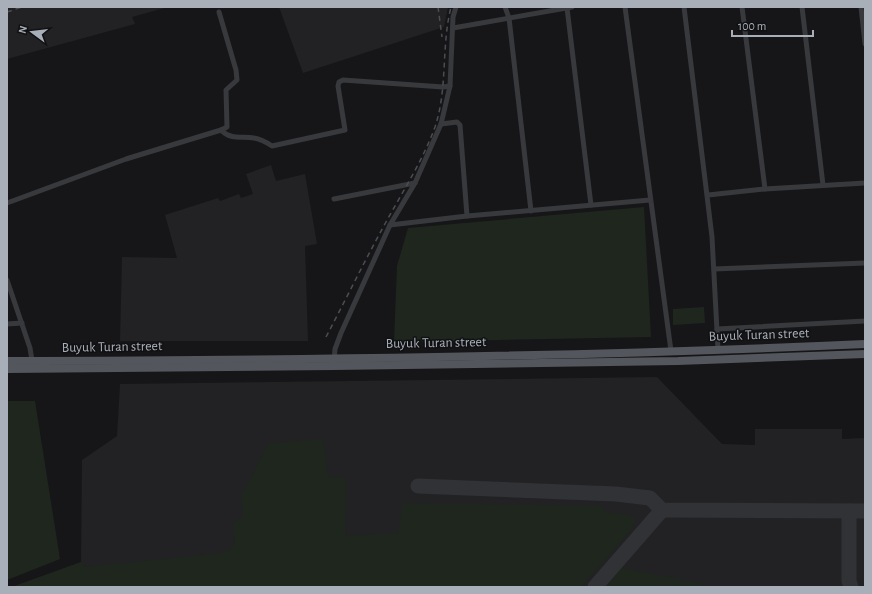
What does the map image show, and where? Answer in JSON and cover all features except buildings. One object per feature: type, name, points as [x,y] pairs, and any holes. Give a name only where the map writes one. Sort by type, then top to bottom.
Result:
[{"type":"main road","name":"Buyuk Turan street","points":[[7,369],[334,362],[865,344]]},
{"type":"main road","name":"Buyuk Turan street","points":[[7,361],[678,361],[865,354]]},
{"type":"street","points":[[334,362],[337,343],[390,225],[415,183],[441,124],[450,86],[453,17],[456,7]]},
{"type":"street","points":[[506,7],[509,18],[531,210]]},
{"type":"street","points":[[625,7],[671,351]]},
{"type":"street","points":[[684,7],[708,195],[714,269],[718,350]]},
{"type":"street","points":[[742,7],[765,189]]},
{"type":"street","points":[[802,7],[823,185]]},
{"type":"street","points":[[861,7],[865,44]]},
{"type":"street","points":[[453,28],[569,8],[591,205]]},
{"type":"street","points":[[7,203],[126,159],[221,130],[227,126],[226,90],[237,80],[236,70],[219,12]]},
{"type":"street","points":[[221,130],[231,137],[254,138],[264,141],[272,146],[344,130],[338,86],[339,82],[343,80],[443,87],[450,86]]},
{"type":"street","points":[[441,124],[458,122],[460,125],[466,216]]},
{"type":"street","points":[[334,199],[415,183]]},
{"type":"street","points":[[708,195],[765,189],[865,183]]},
{"type":"street","points":[[390,225],[466,216],[650,200]]},
{"type":"street","points":[[714,269],[865,263]]},
{"type":"street","points":[[7,280],[30,348],[32,361]]},
{"type":"street","points":[[717,329],[865,321]]},
{"type":"street","points":[[7,324],[22,323]]},
{"type":"shaded area","points":[[7,7],[168,7],[132,17],[135,24],[7,59]]},
{"type":"shaded area","points":[[279,7],[448,7],[444,27],[303,73]]},
{"type":"shaded area","points":[[271,165],[276,181],[305,174],[317,244],[305,246],[308,341],[120,341],[122,257],[177,258],[165,215],[218,198],[220,201],[239,194],[241,198],[253,194],[246,174]]},
{"type":"shaded area","points":[[644,207],[651,337],[394,342],[397,266],[408,228]]},
{"type":"shaded area","points":[[704,307],[705,323],[673,325],[673,309]]},
{"type":"shaded area","points":[[657,377],[722,444],[755,445],[755,429],[842,429],[842,439],[865,438],[865,587],[12,587],[81,562],[82,460],[117,436],[120,384]]},
{"type":"shaded area","points":[[7,401],[35,401],[60,559],[7,580]]},
{"type":"shaded area","points":[[323,439],[328,477],[346,478],[345,536],[398,533],[403,503],[601,506],[605,512],[628,515],[636,519],[631,530],[581,587],[12,587],[81,562],[85,567],[221,553],[230,550],[235,541],[233,523],[243,517],[241,497],[268,444]]},
{"type":"shaded area","points":[[621,568],[702,583],[704,587],[605,587]]},
{"type":"taxiway","points":[[418,486],[616,494],[650,498],[662,510],[865,511]]},
{"type":"taxiway","points":[[595,587],[662,510]]},
{"type":"taxiway","points":[[849,511],[849,581],[851,587]]},
{"type":"railway","points":[[7,12],[22,7]]},
{"type":"railway","points":[[438,7],[442,37]]},
{"type":"railway","points":[[326,337],[378,236],[419,163],[435,127],[442,97],[446,37],[451,7]]}]
